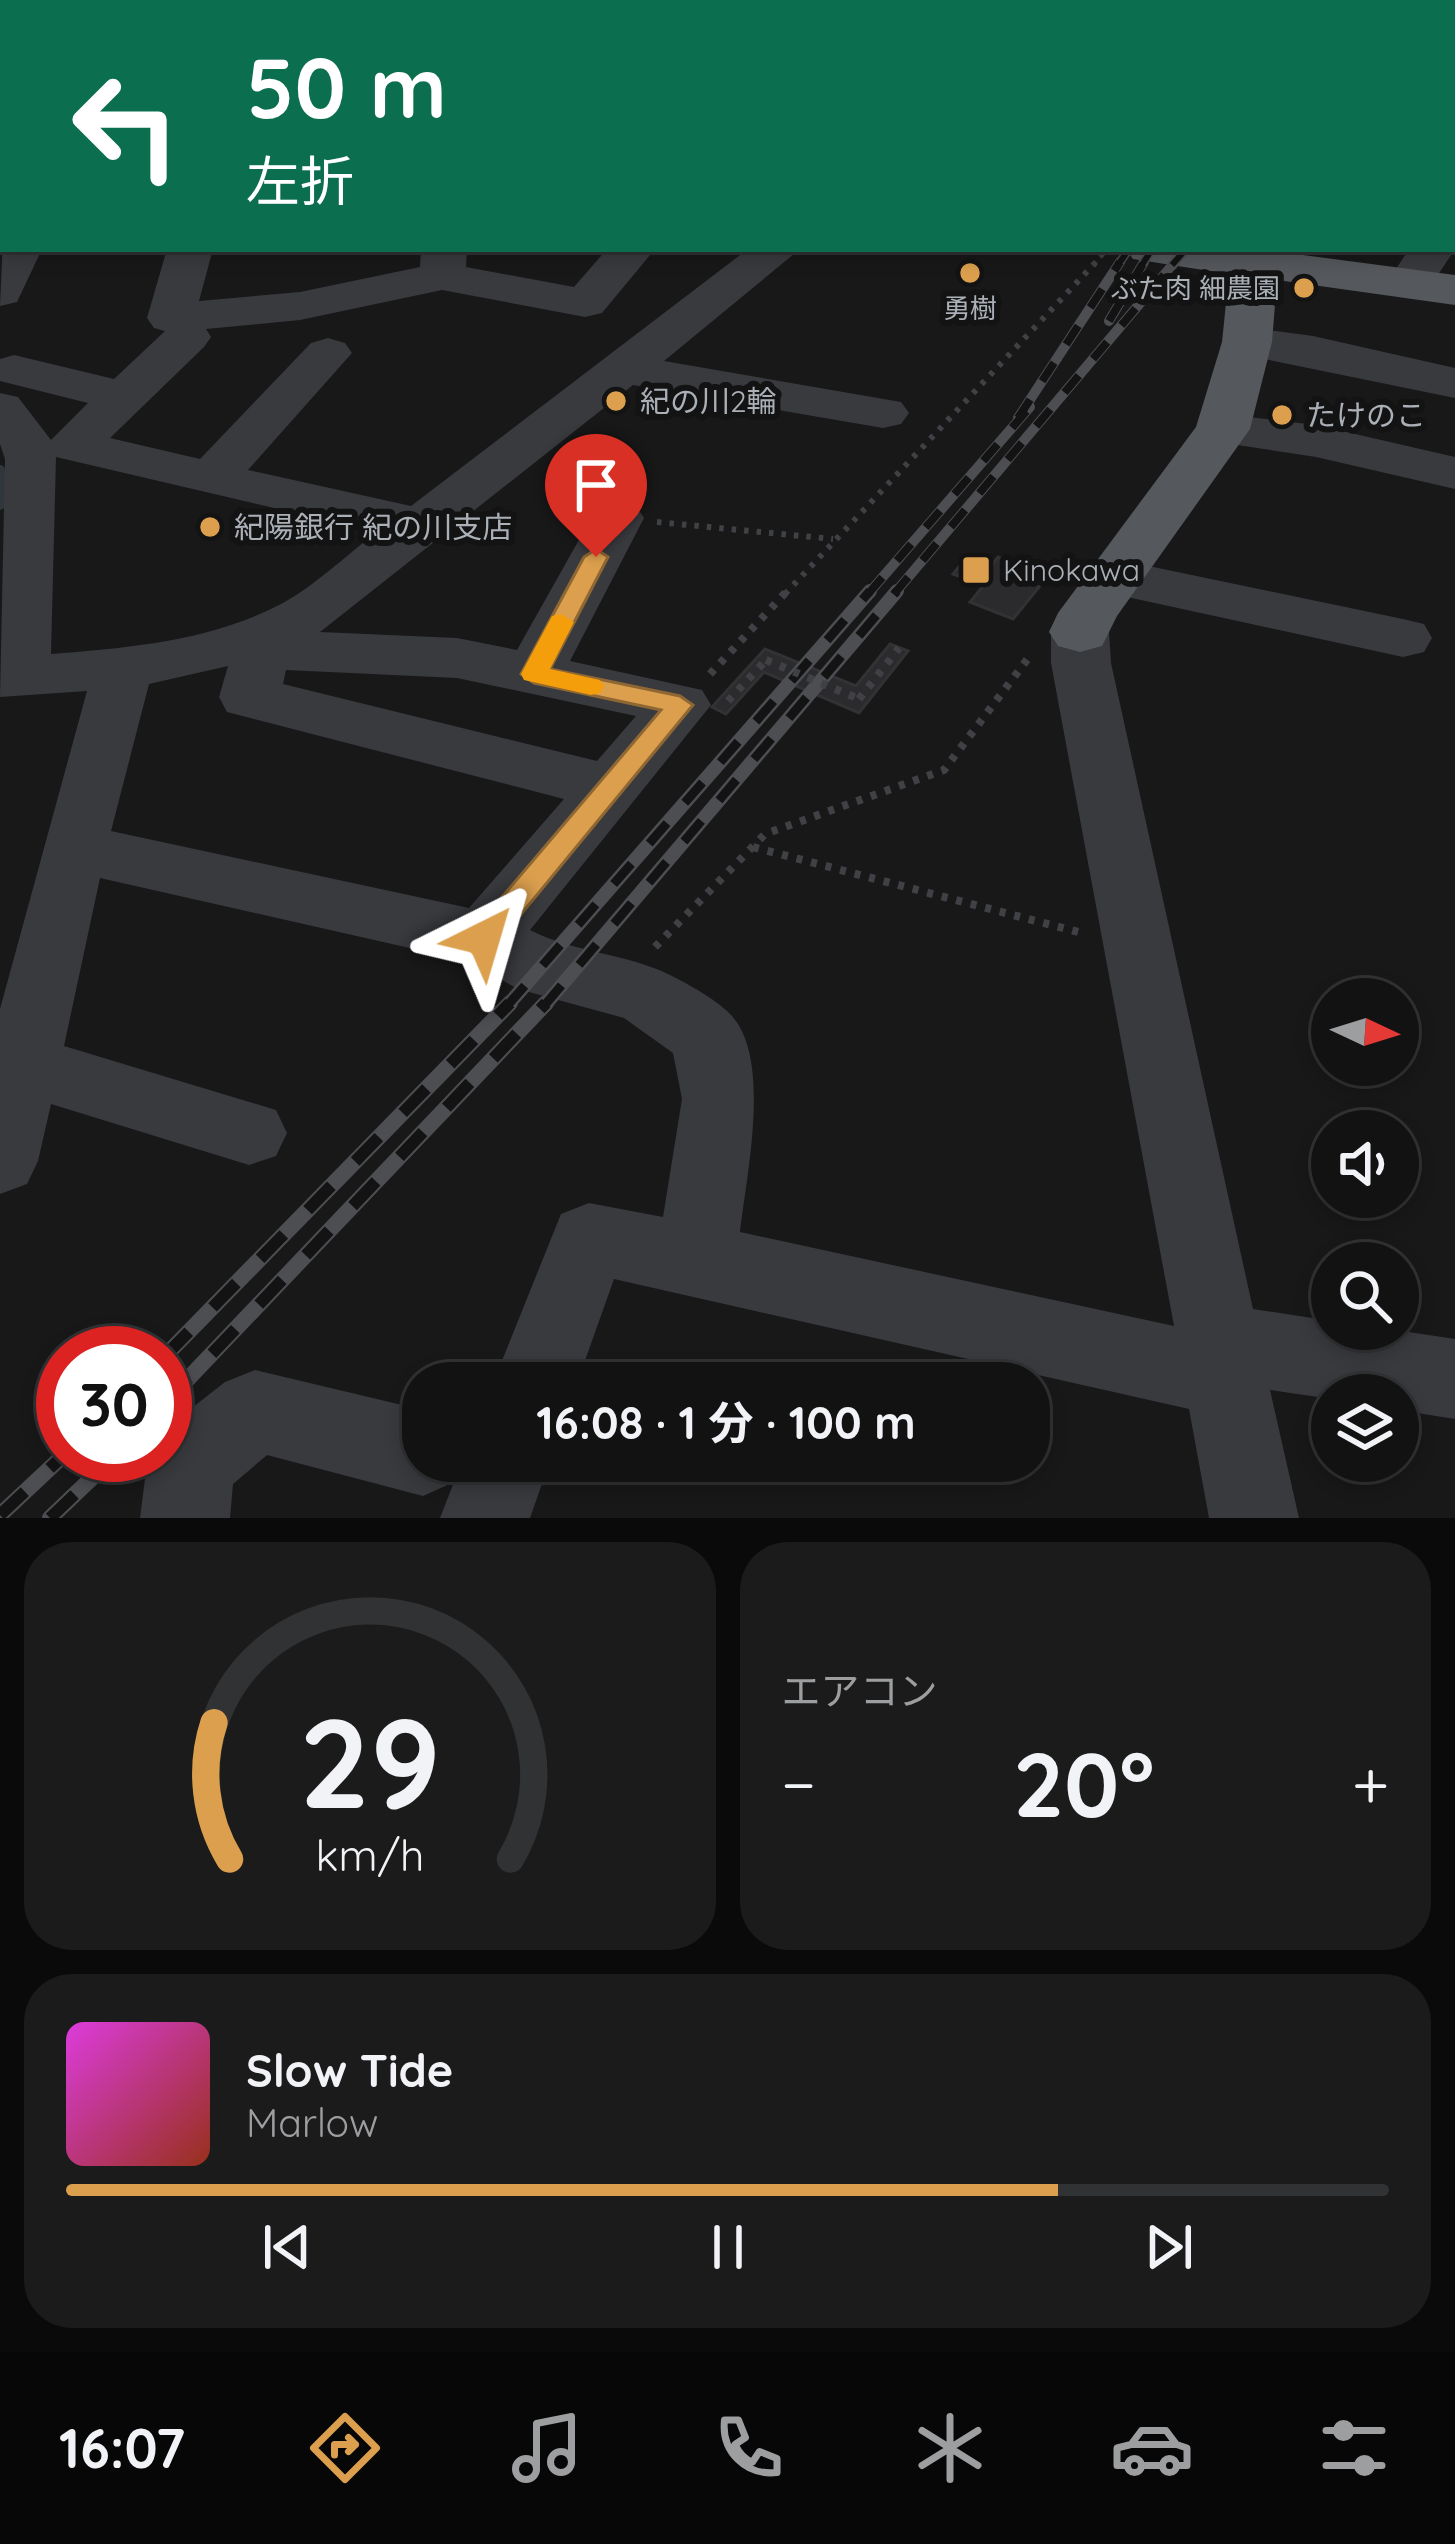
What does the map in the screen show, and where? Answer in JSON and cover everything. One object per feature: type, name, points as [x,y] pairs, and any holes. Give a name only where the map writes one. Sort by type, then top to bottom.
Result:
[{"type":"main road","points":[[1174,252],[1432,274]]},
{"type":"main road","points":[[1097,604],[1223,429],[1247,342],[1254,262]]},
{"type":"street","points":[[0,292],[18,252]]},
{"type":"street","points":[[189,252],[171,318],[304,287],[469,265],[585,303],[629,252]]},
{"type":"street","points":[[609,787],[249,697],[264,642],[773,252]]},
{"type":"street","points":[[187,337],[73,445],[420,525]]},
{"type":"street","points":[[1247,342],[1313,351],[1455,383]]},
{"type":"street","points":[[212,478],[328,353]]},
{"type":"street","points":[[624,369],[883,413]]},
{"type":"street","points":[[124,396],[7,389],[31,459],[8,677],[123,669],[264,642],[458,658],[699,708]]},
{"type":"street","points":[[1223,429],[1316,441],[1455,473]]},
{"type":"street","points":[[534,674],[617,518]]},
{"type":"street","points":[[1255,1518],[1081,663],[1097,604],[1403,638]]},
{"type":"street","points":[[0,1161],[74,848],[123,669]]},
{"type":"street","points":[[484,938],[609,787],[699,708]]},
{"type":"street","points":[[74,848],[484,938],[543,968],[644,995],[706,1037],[719,1099],[697,1258]]},
{"type":"street","points":[[22,1065],[249,1132]]},
{"type":"street","points":[[543,1362],[589,1239],[1226,1360],[1455,1379]]},
{"type":"street","points":[[185,1518],[190,1463],[255,1411],[402,1452]]},
{"type":"path","points":[[699,708],[835,540],[1104,252]]},
{"type":"path","points":[[617,518],[835,540]]},
{"type":"path","points":[[614,987],[765,834],[944,770],[1052,626],[1097,604]]},
{"type":"path","points":[[699,708],[766,660],[859,699],[899,648]]},
{"type":"path","points":[[753,847],[1141,948]]},
{"type":"building","points":[[968,556],[992,565],[998,557],[1048,576],[1013,619],[970,602],[984,585],[953,574]]},
{"type":"building","points":[[890,644],[908,651],[859,713],[764,672],[726,714],[712,707],[765,649],[856,686]]},
{"type":"waterway","points":[[0,470],[0,505]]},
{"type":"railway","points":[[1119,264],[1127,252]]},
{"type":"railway","points":[[1142,265],[1150,252]]},
{"type":"railway","points":[[1172,265],[1183,252]]},
{"type":"railway","points":[[1109,321],[1144,262]]},
{"type":"railway","points":[[894,594],[1175,262]]},
{"type":"railway","points":[[1018,418],[1119,264]]},
{"type":"railway","points":[[868,594],[1030,407]]},
{"type":"railway","points":[[507,1006],[870,591]]},
{"type":"railway","points":[[544,1006],[897,591]]},
{"type":"railway","points":[[192,1328],[510,1003]]},
{"type":"railway","points":[[192,1375],[546,1003]]},
{"type":"railway","points":[[0,1515],[36,1481]]},
{"type":"railway","points":[[50,1518],[88,1482]]},
{"type":"slow traffic","points":[[561,622],[534,674],[591,686]]},
{"type":"place","name":"勇樹","points":[[970,273]]},
{"type":"place","name":"ぶた肉 細農園","points":[[1304,288]]},
{"type":"place","name":"紀の川2輪","points":[[616,401]]},
{"type":"place","name":"たけのこ","points":[[1282,415]]},
{"type":"place","name":"紀陽銀行 紀の川支店","points":[[210,527]]},
{"type":"place","name":"Kinokawa","points":[[976,570]]},
{"type":"route","points":[[484,938],[680,705],[534,674],[596,557]]}]
